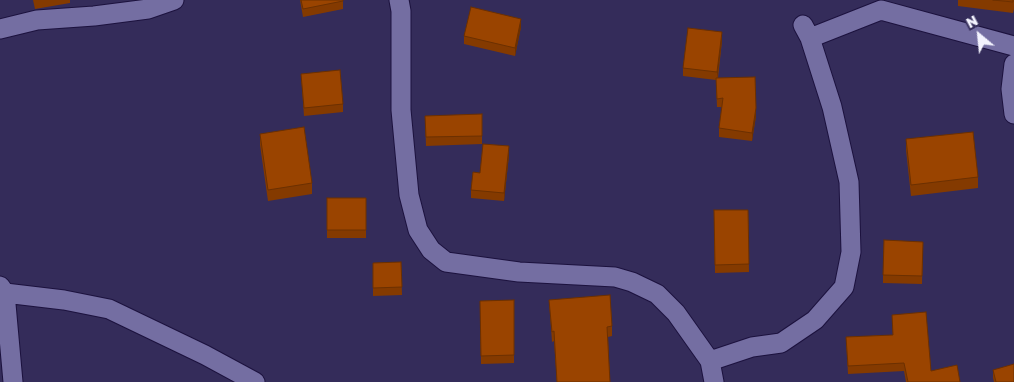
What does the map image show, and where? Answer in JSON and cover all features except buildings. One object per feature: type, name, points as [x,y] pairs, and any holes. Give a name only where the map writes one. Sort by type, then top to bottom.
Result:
[{"type":"street","points":[[0,29],[37,20],[94,16],[148,9],[174,0]]},
{"type":"street","points":[[398,0],[401,11],[401,110],[409,195],[418,230],[431,250],[446,262],[519,272],[615,277],[632,282],[656,294],[676,313],[710,361],[714,382]]},
{"type":"street","points":[[710,361],[752,347],[781,343],[815,320],[844,287],[851,252],[849,182],[832,107],[807,32],[882,5],[1014,46]]},
{"type":"street","points":[[1014,64],[1011,89],[1014,114]]},
{"type":"street","points":[[13,382],[3,290],[109,310],[205,355],[255,382]]}]
